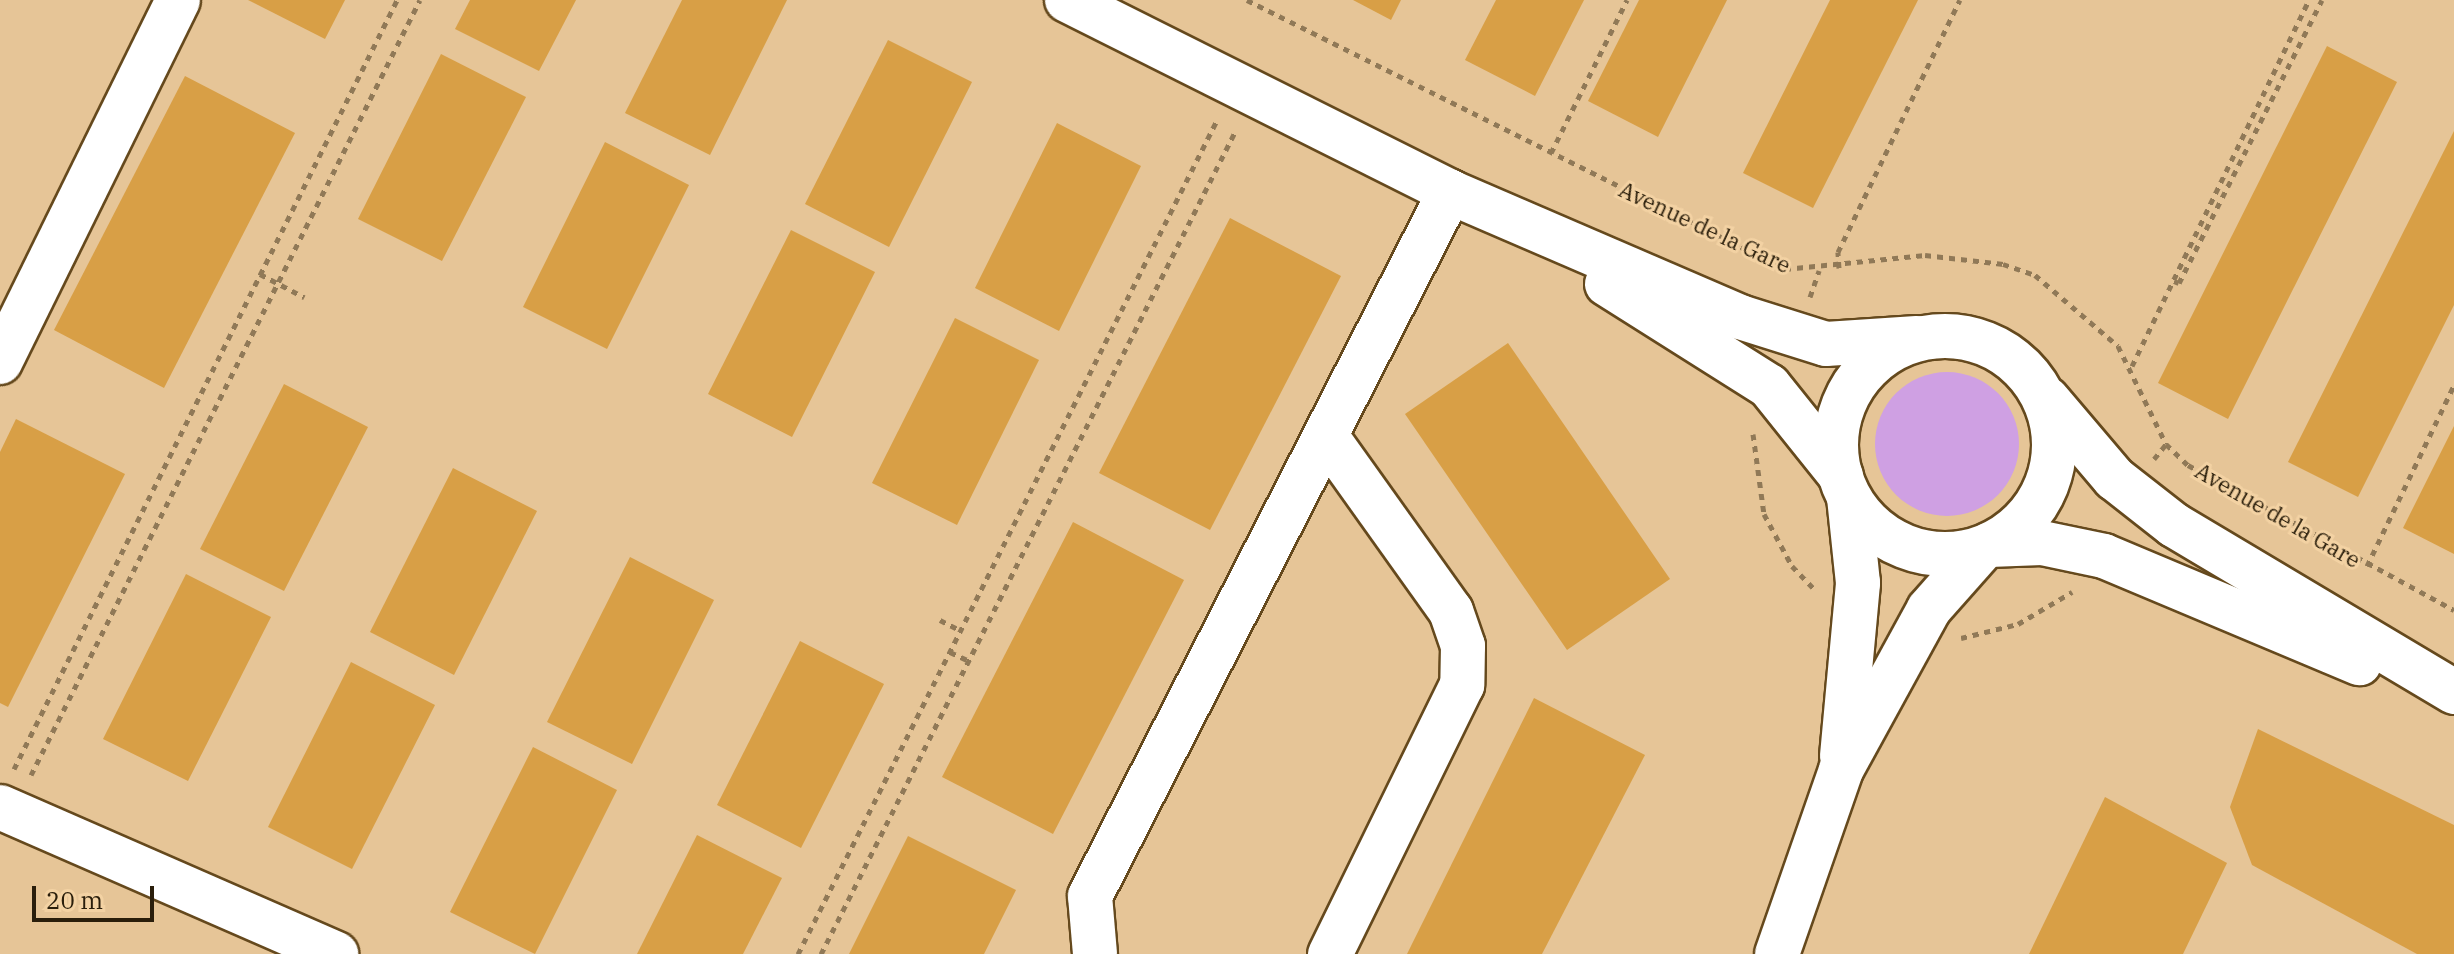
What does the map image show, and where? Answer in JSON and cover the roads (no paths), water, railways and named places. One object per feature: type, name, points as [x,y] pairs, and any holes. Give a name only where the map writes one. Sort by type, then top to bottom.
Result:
[{"type":"street","points":[[0,362],[178,0]]},
{"type":"street","points":[[1067,0],[1450,192],[1808,340],[1846,345],[1917,338],[1979,341],[2025,374],[2133,495],[2454,692]]},
{"type":"street","points":[[1095,954],[1090,896],[1450,192]]},
{"type":"street","points":[[1450,192],[1747,369],[1794,410],[1877,531],[1897,543],[1945,553],[2042,543],[2104,556],[2454,703]]},
{"type":"street","points":[[1841,770],[1858,583],[1837,442],[1847,396],[1871,363],[1917,338]]},
{"type":"street","points":[[1777,954],[1841,770],[1929,609],[1986,547],[2031,515],[2050,476],[2051,429],[2025,374]]},
{"type":"street","points":[[1326,436],[1451,611],[1463,646],[1462,685],[1330,954]]},
{"type":"street","points":[[0,807],[336,954]]}]
